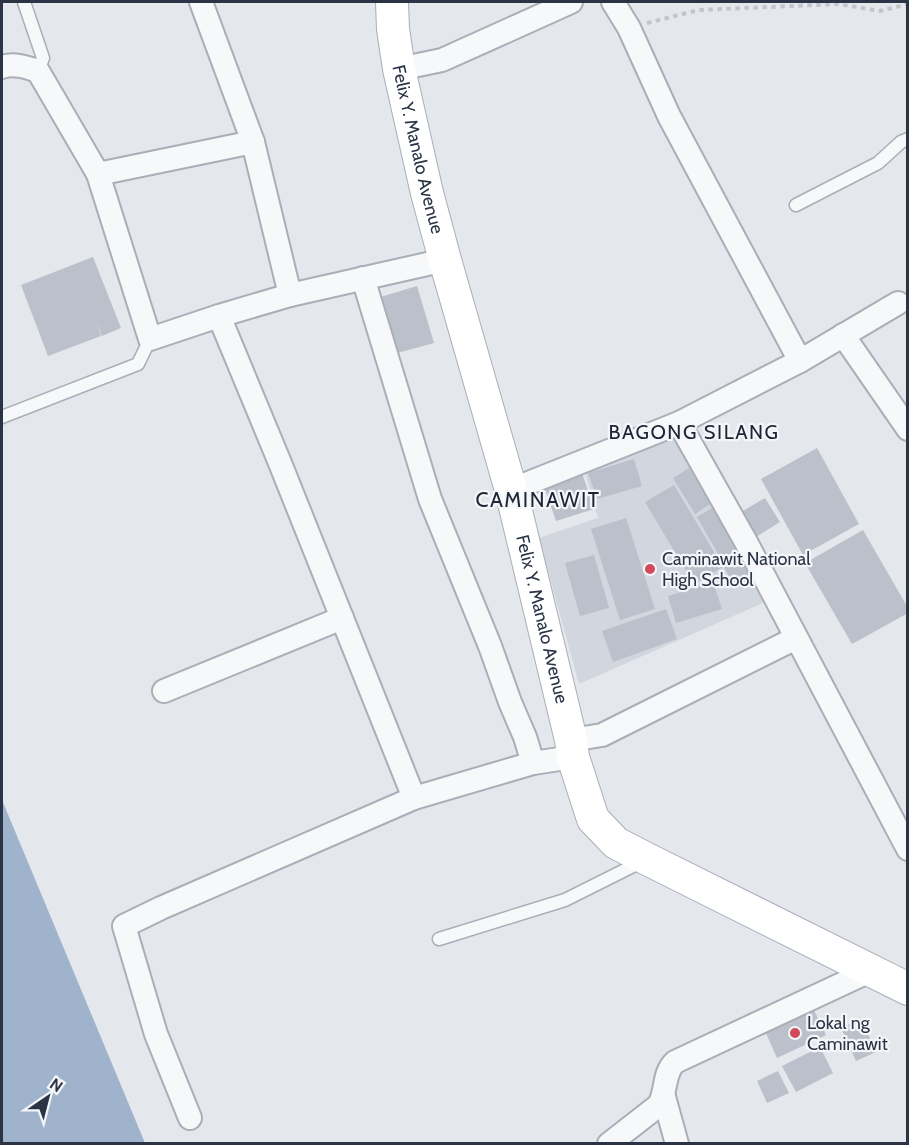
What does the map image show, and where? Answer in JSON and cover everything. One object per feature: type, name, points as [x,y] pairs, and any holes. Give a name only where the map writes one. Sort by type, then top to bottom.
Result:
[{"type":"main road","name":"Felix Y. Manalo Avenue","points":[[392,2],[393,29],[399,69],[427,193],[511,490],[572,749],[593,819],[616,843],[647,860],[908,989]]},
{"type":"street","points":[[201,2],[253,142],[290,295]]},
{"type":"street","points":[[399,69],[442,60],[570,2]]},
{"type":"street","points":[[613,2],[629,28],[669,116],[800,361]]},
{"type":"street","points":[[2,67],[22,66],[38,71],[98,174],[150,339],[290,295],[445,260]]},
{"type":"street","points":[[98,174],[253,142]]},
{"type":"street","points":[[363,278],[430,499],[490,646],[533,763]]},
{"type":"street","points":[[511,490],[679,423],[800,361],[898,303]]},
{"type":"street","points":[[219,316],[414,798]]},
{"type":"street","points":[[843,335],[908,429]]},
{"type":"street","points":[[679,423],[746,542],[908,849]]},
{"type":"street","points":[[164,692],[342,618]]},
{"type":"street","points":[[190,1118],[156,1034],[124,926],[414,798],[533,763],[572,749],[796,638]]},
{"type":"street","points":[[609,1143],[659,1105],[664,1097],[670,1066],[675,1062],[872,970]]},
{"type":"street","points":[[664,1097],[677,1143]]},
{"type":"lane","points":[[24,2],[43,58],[38,71]]},
{"type":"lane","points":[[796,205],[878,163],[901,142],[908,139]]},
{"type":"lane","points":[[2,417],[138,364],[150,339]]},
{"type":"lane","points":[[439,939],[565,900],[647,860]]},
{"type":"path","points":[[629,28],[699,10],[838,4],[880,11],[908,4]]},
{"type":"shaded area","name":"Caminawit National High School","points":[[672,433],[772,599],[579,684],[539,538],[598,518],[585,472]]},
{"type":"water","points":[[2,800],[145,1143],[2,1143]]},
{"type":"building","points":[[93,257],[121,328],[102,336],[97,323],[101,336],[48,356],[21,285]]},
{"type":"building","points":[[417,286],[434,343],[390,355],[374,299]]},
{"type":"building","points":[[817,448],[859,524],[803,555],[761,479]]},
{"type":"building","points":[[634,459],[642,486],[597,499],[588,473]]},
{"type":"building","points":[[689,468],[710,504],[695,514],[673,478]]},
{"type":"building","points":[[582,473],[594,509],[556,521],[544,486]]},
{"type":"building","points":[[674,485],[723,567],[694,584],[645,502]]},
{"type":"building","points":[[765,498],[780,522],[756,537],[741,512]]},
{"type":"building","points":[[712,508],[738,552],[722,561],[697,517]]},
{"type":"building","points":[[626,518],[655,609],[620,620],[591,529]]},
{"type":"building","points":[[863,530],[908,608],[908,613],[852,644],[805,563]]},
{"type":"building","points":[[744,554],[754,574],[733,584],[723,565]]},
{"type":"building","points":[[594,555],[609,608],[580,616],[565,563]]},
{"type":"building","points":[[713,582],[722,609],[676,623],[668,596]]},
{"type":"building","points":[[666,609],[677,639],[613,662],[602,631]]},
{"type":"building","name":"Lokal ng Caminawit","points":[[813,1008],[826,1035],[777,1058],[765,1031]]},
{"type":"building","points":[[861,1019],[876,1052],[856,1061],[841,1028]]},
{"type":"building","points":[[820,1047],[833,1073],[796,1092],[782,1066]]},
{"type":"building","points":[[778,1071],[789,1093],[767,1103],[757,1081]]},
{"type":"place","name":"Caminawit National High School","points":[[650,569]]},
{"type":"place","name":"Lokal ng Caminawit","points":[[795,1033]]},
{"type":"district","name":"BAGONG SILANG","points":[[694,432]]},
{"type":"district","name":"CAMINAWIT","points":[[538,499]]}]
